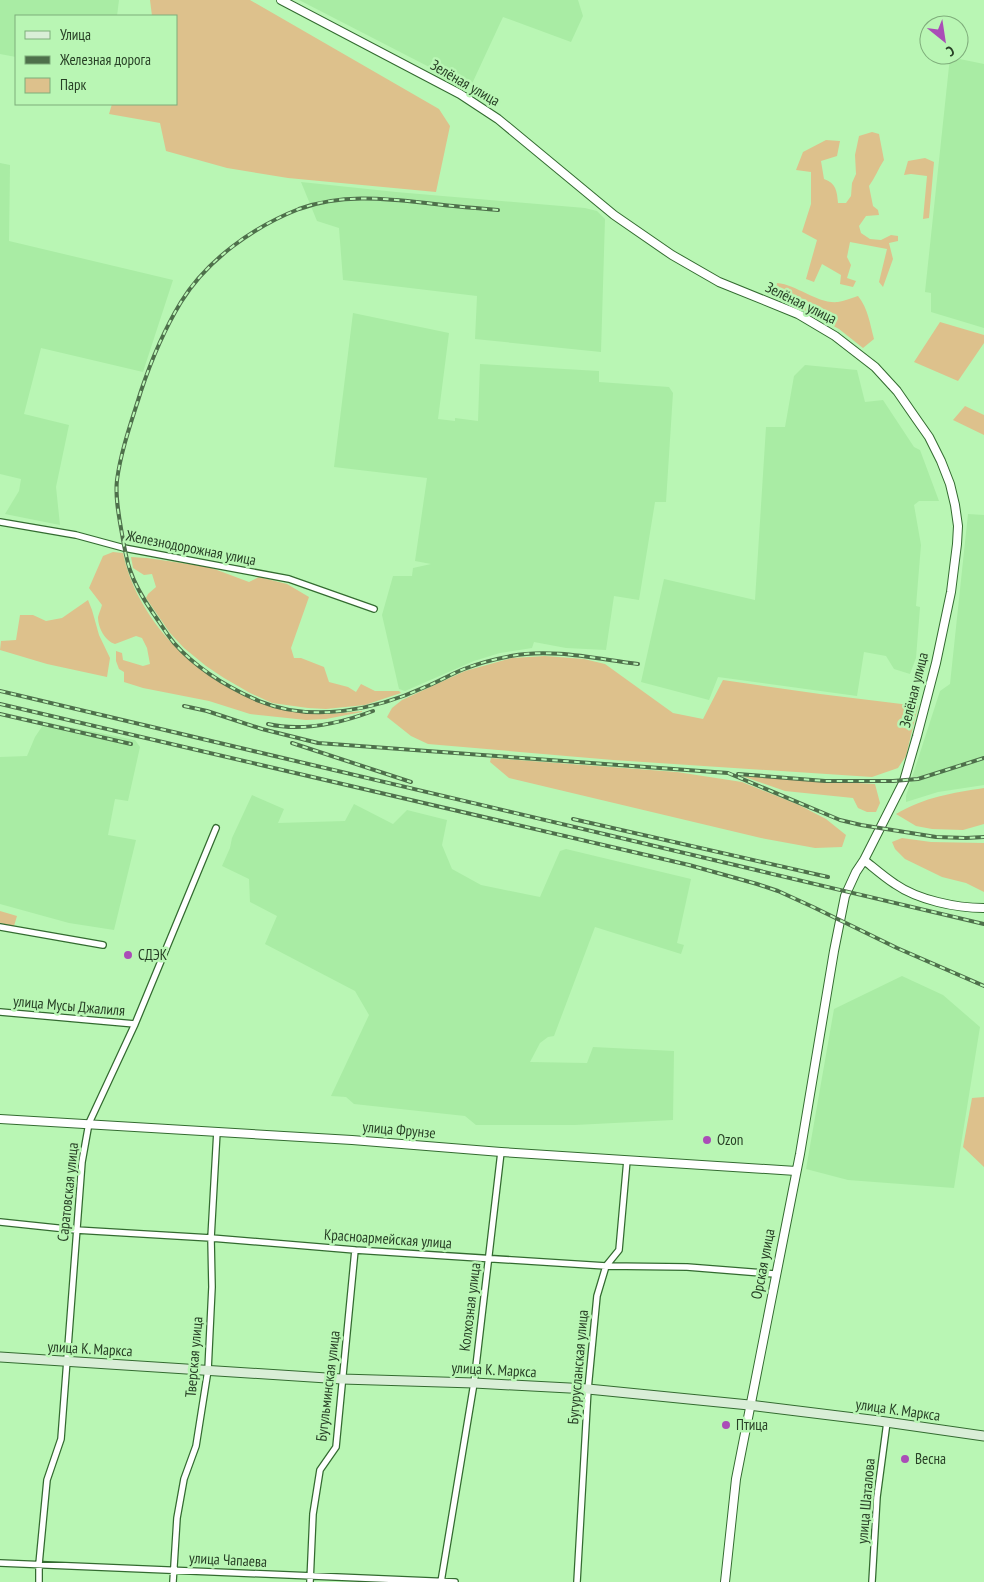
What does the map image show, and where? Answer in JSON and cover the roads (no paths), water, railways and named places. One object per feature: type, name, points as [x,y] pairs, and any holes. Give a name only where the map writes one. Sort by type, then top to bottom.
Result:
[{"type":"main road","name":"улица К. Маркса","points":[[0,1357],[342,1379],[588,1389],[749,1405],[984,1436]]},
{"type":"street","name":"Зелёная улица","points":[[281,0],[460,94],[498,119],[614,215],[672,255],[719,282],[798,314],[835,336],[875,367],[897,391],[928,437],[941,461],[950,484],[955,505],[958,526],[951,592],[936,663],[904,781],[845,896],[834,951]]},
{"type":"street","name":"Железнодорожная улица","points":[[0,522],[76,535],[124,548],[289,580],[374,609]]},
{"type":"street","name":"Саратовская улица","points":[[39,1582],[47,1480],[61,1439],[82,1162],[89,1123],[135,1024],[216,828]]},
{"type":"street","points":[[864,860],[895,884],[916,895],[970,908],[984,908]]},
{"type":"street","points":[[0,927],[103,946]]},
{"type":"street","name":"Орская улица","points":[[725,1582],[736,1479],[796,1171],[834,951]]},
{"type":"street","name":"улица Мусы Джалиля","points":[[0,1012],[135,1024]]},
{"type":"street","name":"улица Фрунзе","points":[[0,1119],[217,1131],[796,1171]]},
{"type":"street","name":"Тверская улица","points":[[173,1582],[177,1518],[184,1479],[196,1446],[208,1370],[212,1287],[211,1238],[217,1131]]},
{"type":"street","name":"Колхозная улица","points":[[441,1582],[474,1383],[501,1152]]},
{"type":"street","name":"Бугурусланская улица","points":[[577,1582],[588,1389],[596,1296],[606,1266],[619,1250],[627,1160]]},
{"type":"street","name":"Красноармейская улица","points":[[0,1222],[76,1230],[211,1238],[355,1250],[606,1266],[687,1267],[775,1274]]},
{"type":"street","name":"Бугульминская улица","points":[[310,1579],[314,1514],[320,1470],[336,1447],[355,1250]]},
{"type":"street","name":"улица Шаталова","points":[[872,1582],[877,1497],[887,1422]]},
{"type":"street","name":"улица Чапаева","points":[[0,1563],[174,1570],[310,1579],[454,1582]]},
{"type":"railway","points":[[498,210],[362,198],[314,204],[282,216],[248,235],[232,246],[204,272],[181,302],[158,346],[141,391],[121,458],[117,480],[118,507],[129,566],[134,581],[146,603],[171,639],[192,661],[236,690],[279,708],[322,712],[364,707],[406,695],[475,665],[499,658],[527,654],[575,655],[638,664]]},
{"type":"railway","points":[[0,691],[984,924]]},
{"type":"railway","points":[[0,704],[689,865],[757,884],[778,891],[897,948],[984,986]]},
{"type":"railway","points":[[184,706],[318,743],[728,773],[840,820],[936,837],[984,837]]},
{"type":"railway","points":[[268,724],[308,727],[348,719],[373,711]]},
{"type":"railway","points":[[0,714],[131,744]]},
{"type":"railway","points":[[292,743],[411,782]]},
{"type":"railway","points":[[738,774],[825,781],[893,781],[918,779],[984,758]]},
{"type":"railway","points":[[573,819],[828,877]]},
{"type":"place","name":"СДЭК","points":[[128,955]]},
{"type":"place","name":"Ozon","points":[[707,1140]]},
{"type":"place","name":"Птица","points":[[726,1425]]},
{"type":"place","name":"Весна","points":[[905,1459]]}]
